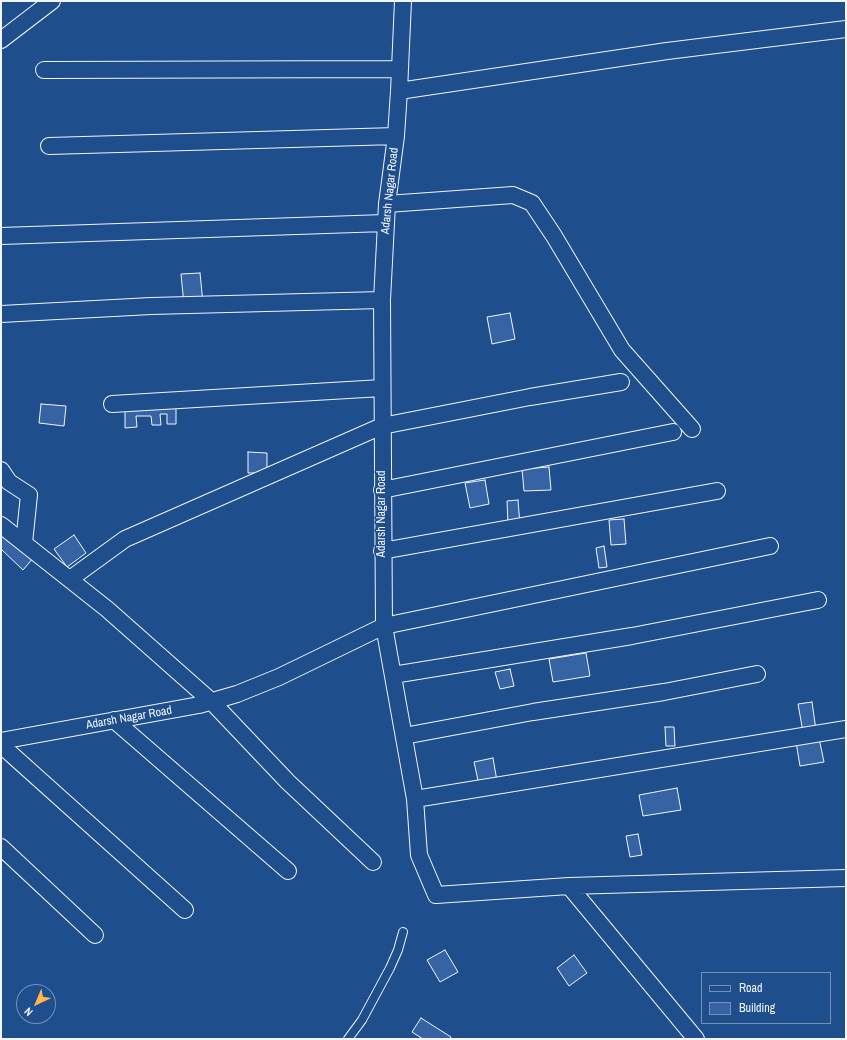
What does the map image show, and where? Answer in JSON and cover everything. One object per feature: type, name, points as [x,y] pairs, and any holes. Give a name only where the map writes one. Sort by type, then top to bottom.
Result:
[{"type":"street","points":[[1,40],[52,1]]},
{"type":"street","name":"Adarsh Nagar Road","points":[[1,741],[211,701],[237,694],[279,677],[384,626],[382,552],[382,300],[385,223],[396,136],[403,1]]},
{"type":"street","points":[[399,90],[667,51],[846,29]]},
{"type":"street","points":[[44,70],[400,69]]},
{"type":"street","points":[[49,146],[396,136]]},
{"type":"street","points":[[387,204],[513,195],[532,203],[554,236],[622,350],[692,429]]},
{"type":"street","points":[[1,236],[385,223]]},
{"type":"street","points":[[1,314],[158,306],[382,300]]},
{"type":"street","points":[[70,579],[125,539],[382,426],[530,397],[621,382]]},
{"type":"street","points":[[112,404],[382,388]]},
{"type":"street","points":[[382,490],[673,432]]},
{"type":"street","points":[[1,470],[9,482],[29,495],[24,543]]},
{"type":"street","points":[[382,552],[717,491]]},
{"type":"street","points":[[1,525],[107,609],[211,701],[288,782],[373,862]]},
{"type":"street","points":[[770,546],[384,626],[415,799],[419,855],[436,895],[569,886],[846,878]]},
{"type":"street","points":[[393,675],[632,636],[818,600]]},
{"type":"street","points":[[404,736],[533,712],[664,692],[757,674]]},
{"type":"street","points":[[114,720],[288,871]]},
{"type":"street","points":[[415,799],[846,729]]},
{"type":"street","points":[[1,745],[185,910]]},
{"type":"street","points":[[1,847],[95,935]]},
{"type":"street","points":[[569,886],[696,1039]]},
{"type":"lane","points":[[348,1039],[362,1020],[390,968],[398,950],[403,932]]},
{"type":"building","points":[[200,273],[203,303],[184,305],[181,274]]},
{"type":"building","points":[[510,313],[515,339],[492,344],[487,317]]},
{"type":"building","points":[[41,404],[66,406],[64,426],[39,423]]},
{"type":"building","points":[[176,406],[176,424],[167,424],[167,414],[160,414],[161,425],[152,425],[151,416],[136,416],[137,427],[125,428],[125,409]]},
{"type":"building","points":[[248,452],[267,453],[267,473],[248,473]]},
{"type":"building","points":[[549,467],[551,490],[524,491],[522,469]]},
{"type":"building","points":[[485,480],[489,504],[470,508],[465,483]]},
{"type":"building","points":[[518,500],[520,525],[508,525],[507,501]]},
{"type":"building","points":[[624,519],[626,544],[611,545],[609,520]]},
{"type":"building","points":[[1,526],[34,557],[23,570],[1,549]]},
{"type":"building","points":[[74,535],[86,553],[67,567],[54,549]]},
{"type":"building","points":[[604,546],[607,567],[599,568],[596,548]]},
{"type":"building","points":[[586,653],[590,676],[553,682],[549,659]]},
{"type":"building","points":[[510,669],[514,686],[500,689],[495,672]]},
{"type":"building","points":[[812,702],[816,730],[803,732],[798,704]]},
{"type":"building","points":[[665,727],[674,727],[675,746],[666,746]]},
{"type":"building","points":[[819,738],[824,762],[800,766],[796,742]]},
{"type":"building","points":[[493,758],[497,781],[479,785],[474,762]]},
{"type":"building","points":[[677,788],[681,810],[643,816],[639,795]]},
{"type":"building","points":[[638,834],[642,855],[630,857],[626,836]]},
{"type":"building","points":[[445,950],[458,972],[440,982],[427,960]]},
{"type":"building","points":[[574,955],[587,973],[569,986],[557,968]]},
{"type":"building","points":[[421,1018],[451,1037],[450,1039],[423,1039],[412,1032]]}]
